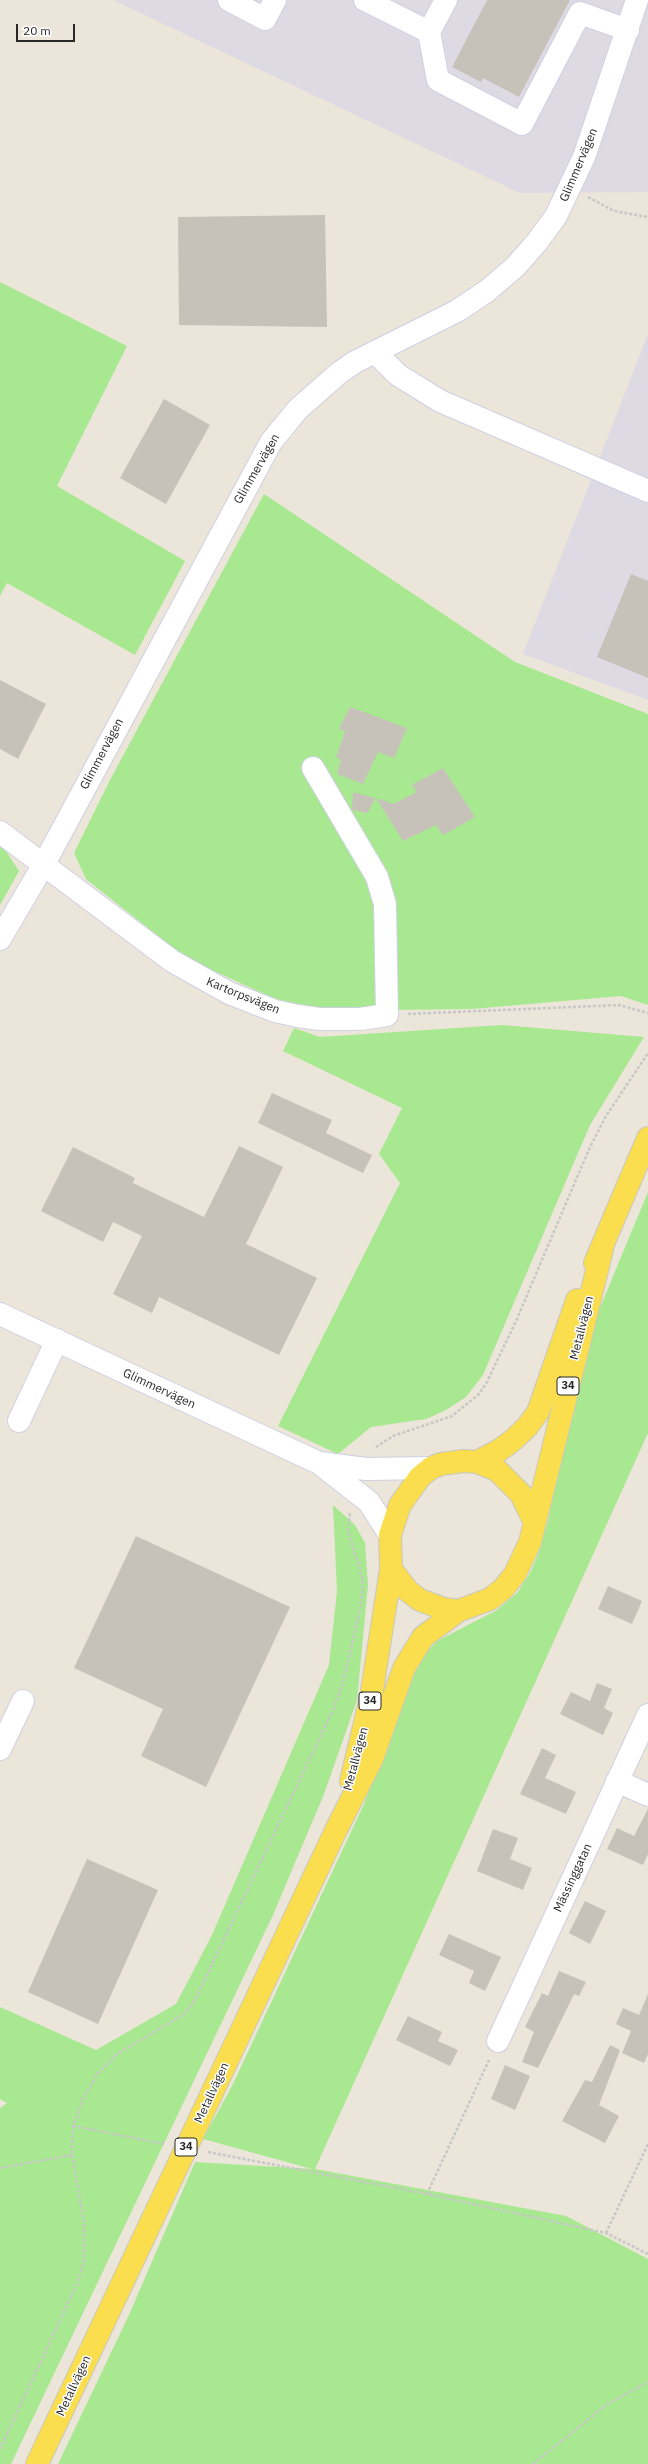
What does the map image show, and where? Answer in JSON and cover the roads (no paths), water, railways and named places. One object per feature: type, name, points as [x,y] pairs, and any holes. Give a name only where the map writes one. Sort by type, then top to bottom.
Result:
[{"type":"main road","name":"Metallvägen","points":[[477,1462],[498,1451],[512,1441],[527,1427],[538,1412],[573,1311],[602,1250],[648,1138]]},
{"type":"main road","name":"Metallvägen","points":[[534,1521],[602,1250]]},
{"type":"main road","name":"34","points":[[451,1462],[477,1462],[497,1470],[514,1485],[528,1506],[534,1521],[524,1559],[516,1574],[503,1589],[480,1604],[458,1611],[444,1609],[420,1600],[408,1592],[391,1569],[389,1557],[390,1535],[400,1505],[409,1490],[431,1468],[451,1462]]},
{"type":"main road","name":"Metallvägen","points":[[336,1830],[358,1757],[371,1697],[391,1569]]},
{"type":"main road","name":"Metallvägen","points":[[37,2464],[336,1830],[372,1759],[404,1668],[423,1637],[458,1611]]},
{"type":"street","points":[[229,0],[265,19],[274,0]]},
{"type":"street","points":[[365,0],[429,32]]},
{"type":"street","points":[[446,0],[429,32],[438,80],[522,124],[584,6],[628,30]]},
{"type":"street","name":"Glimmervägen","points":[[0,939],[44,864],[271,442],[298,410],[320,389],[356,362],[457,310],[487,291],[515,267],[537,242],[556,216],[584,158],[637,0]]},
{"type":"street","points":[[375,352],[398,375],[440,401],[648,491]]},
{"type":"street","name":"Kartorpsvägen","points":[[0,832],[172,961],[229,993],[275,1011],[319,1019],[360,1019],[387,1015],[385,904],[378,877],[313,768]]},
{"type":"street","name":"Glimmervägen","points":[[0,1314],[319,1463],[358,1492],[378,1513],[390,1535]]},
{"type":"street","points":[[20,1421],[57,1340]]},
{"type":"street","name":"Glimmervägen","points":[[319,1463],[366,1469],[431,1468]]},
{"type":"street","points":[[0,1749],[23,1701]]},
{"type":"street","name":"Mässinggatan","points":[[498,2042],[648,1715]]},
{"type":"street","points":[[617,1781],[648,1795]]}]
